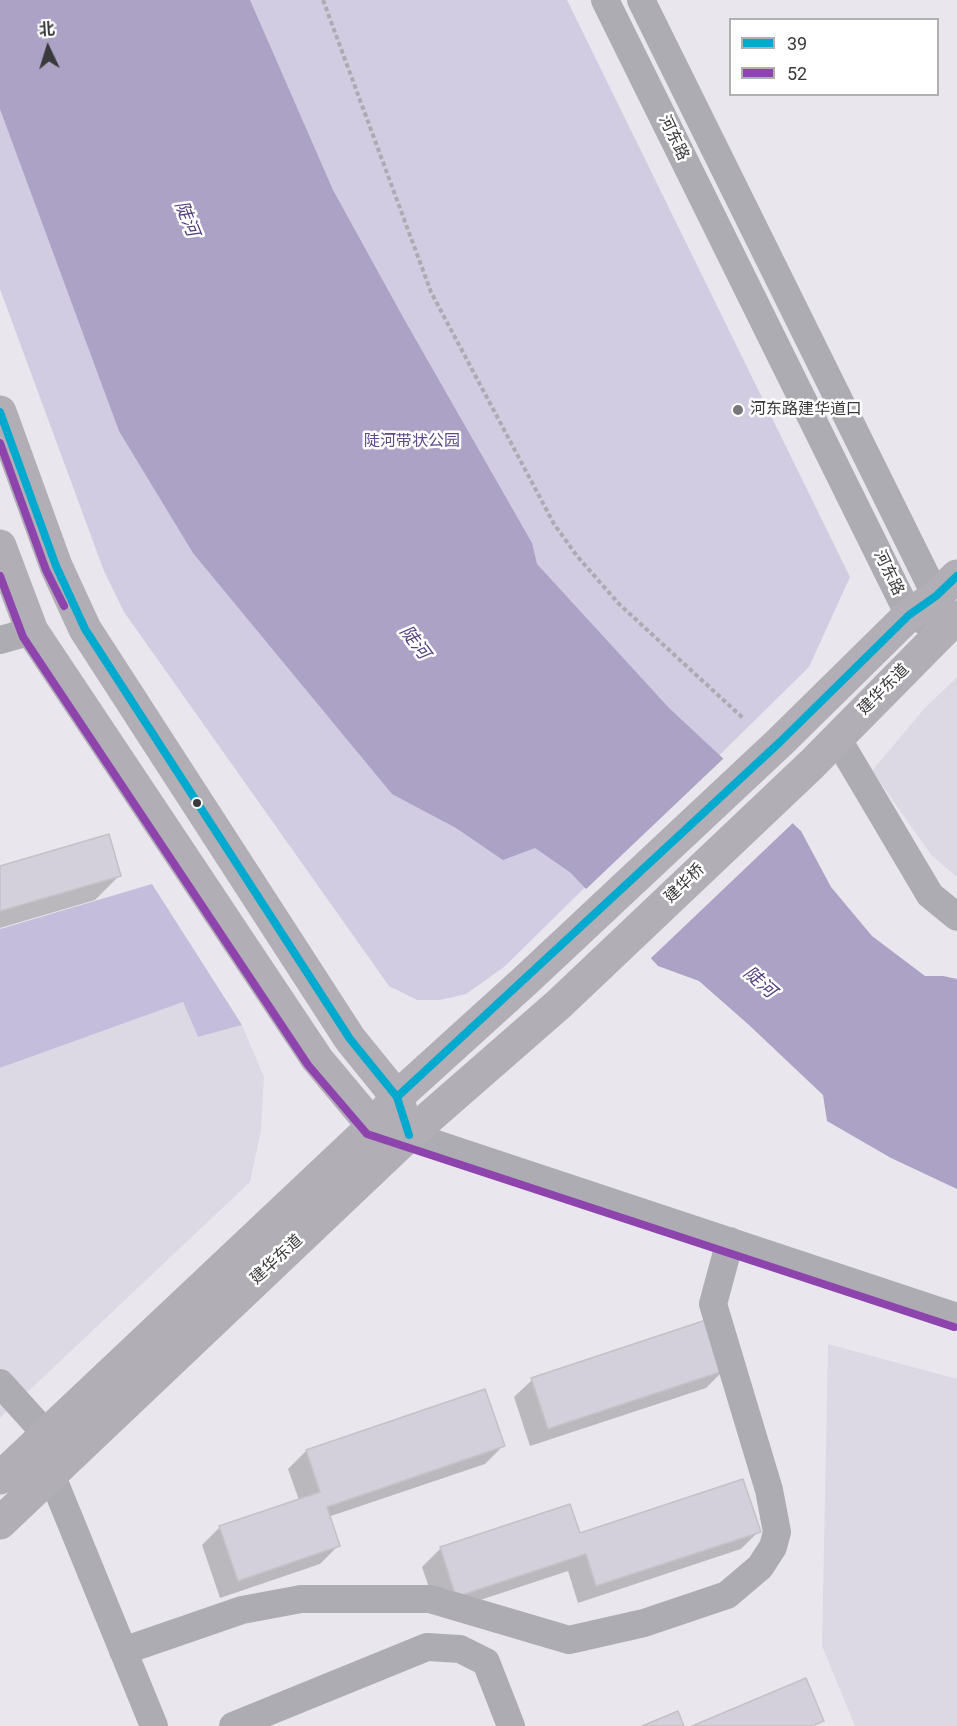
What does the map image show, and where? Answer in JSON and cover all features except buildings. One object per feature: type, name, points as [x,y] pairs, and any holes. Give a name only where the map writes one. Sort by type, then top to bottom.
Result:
[{"type":"main road","points":[[0,412],[56,566],[85,628],[350,1039],[397,1097],[409,1135]]},
{"type":"main road","points":[[0,546],[32,631],[317,1059],[373,1126],[409,1135]]},
{"type":"main road","points":[[909,615],[949,604]]},
{"type":"main road","name":"建华东道","points":[[812,764],[837,738],[949,604]]},
{"type":"main road","name":"建华东道","points":[[0,1478],[373,1126],[397,1097],[526,980],[780,742],[909,615]]},
{"type":"main road","name":"建华桥","points":[[559,1004],[812,764]]},
{"type":"main road","name":"建华东道","points":[[0,1522],[409,1135],[559,1004]]},
{"type":"street","name":"河东路","points":[[605,0],[909,615]]},
{"type":"street","name":"河东路","points":[[641,0],[949,604]]},
{"type":"street","points":[[0,640],[32,631]]},
{"type":"street","points":[[837,738],[930,895],[957,917]]},
{"type":"street","points":[[409,1135],[957,1317]]},
{"type":"street","points":[[123,1651],[242,1610],[301,1599],[430,1599],[569,1640],[644,1623],[727,1595],[760,1567],[773,1547],[777,1532],[769,1490],[713,1304],[730,1240]]},
{"type":"street","points":[[0,1383],[46,1434],[51,1474],[154,1726]]},
{"type":"street","points":[[232,1726],[427,1647],[460,1648],[486,1662],[504,1724]]},
{"type":"path","points":[[323,0],[431,292],[554,524],[577,556],[619,604],[743,718]]},
{"type":"shaded area","points":[[957,677],[957,877],[932,856],[872,771],[923,710]]},
{"type":"shaded area","points":[[152,884],[242,1025],[198,1037],[183,1002],[0,1068],[0,929]]},
{"type":"shaded area","points":[[183,1002],[198,1037],[242,1025],[264,1077],[261,1131],[250,1182],[0,1418],[0,1068]]},
{"type":"shaded area","points":[[828,1344],[957,1379],[957,1726],[855,1726],[822,1646]]},
{"type":"green space","name":"陡河带状公园","points":[[0,0],[567,0],[850,577],[809,667],[504,967],[466,994],[440,1000],[417,1000],[389,986],[124,612],[104,571],[0,289]]},
{"type":"water","name":"陡河","points":[[0,0],[250,0],[333,190],[532,543],[537,564],[669,708],[801,831],[831,887],[872,936],[925,976],[957,979],[957,1189],[891,1158],[827,1121],[823,1095],[699,981],[658,966],[571,873],[535,848],[503,860],[456,828],[392,794],[193,553],[119,431],[0,109]]},
{"type":"pier","points":[[725,757],[795,821],[649,960],[584,891]]},
{"type":"transit line","name":"39","points":[[0,412],[56,566],[85,629],[350,1039],[397,1097],[409,1135]]},
{"type":"transit line","name":"52","points":[[0,443],[46,570],[64,606]]},
{"type":"transit line","name":"52","points":[[0,576],[23,637],[308,1065],[367,1134],[954,1327]]},
{"type":"transit line","name":"39","points":[[397,1097],[780,742],[909,615],[936,596],[957,576]]},
{"type":"place","name":"河东路建华道口","points":[[738,410]]}]
